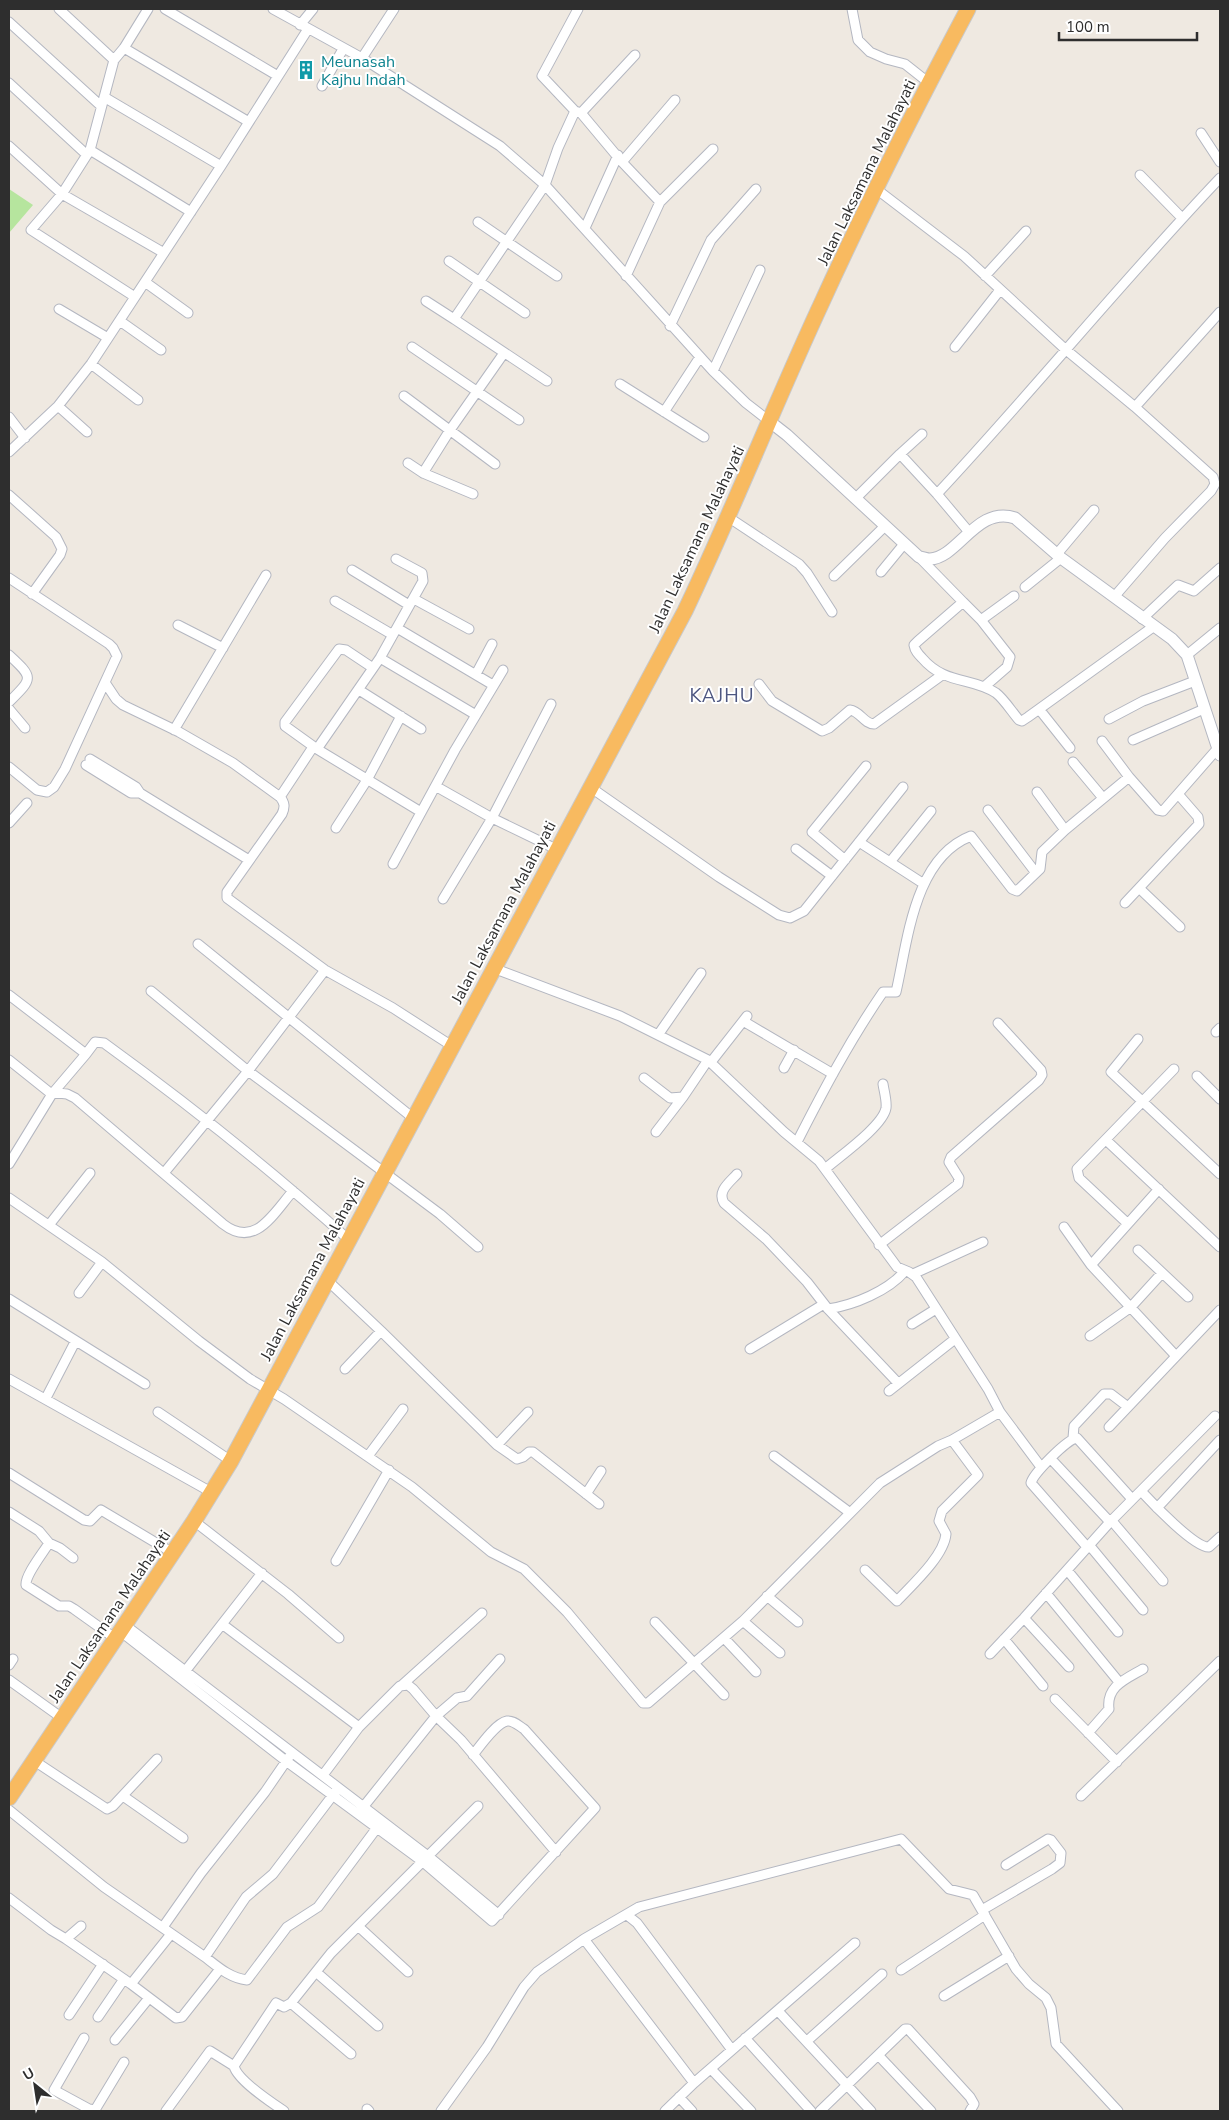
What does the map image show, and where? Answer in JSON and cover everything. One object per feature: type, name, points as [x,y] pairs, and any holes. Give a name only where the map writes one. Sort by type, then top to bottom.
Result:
[{"type":"highway","name":"Jalan Laksamana Malahayati","points":[[9,1798],[173,1553],[231,1461],[348,1238],[681,617],[728,517],[769,420],[875,188],[968,9]]},
{"type":"street","points":[[59,9],[114,60]]},
{"type":"street","points":[[135,297],[31,230],[62,194],[88,153],[114,60],[124,48],[148,9]]},
{"type":"street","points":[[165,9],[278,76]]},
{"type":"street","points":[[273,9],[362,58],[500,146],[544,185],[585,228],[670,326],[713,371],[746,403],[769,420],[856,498],[982,620],[1008,653],[1010,662],[1007,668],[984,688]]},
{"type":"street","points":[[9,452],[58,406],[91,364],[192,212],[278,76],[313,9]]},
{"type":"street","points":[[362,58],[394,9]]},
{"type":"street","points":[[578,9],[542,76],[578,112],[660,202]]},
{"type":"street","points":[[852,9],[858,40],[870,52],[905,64],[929,83]]},
{"type":"street","points":[[9,22],[101,106]]},
{"type":"street","points":[[124,48],[249,122]]},
{"type":"street","points":[[322,86],[344,49]]},
{"type":"street","points":[[454,319],[544,185],[558,148],[578,112],[635,56]]},
{"type":"street","points":[[9,83],[88,153],[192,212]]},
{"type":"street","points":[[104,96],[221,166]]},
{"type":"street","points":[[585,228],[620,158],[675,100]]},
{"type":"street","points":[[1201,133],[1220,162]]},
{"type":"street","points":[[9,146],[62,194],[164,253]]},
{"type":"street","points":[[626,276],[660,202],[713,148]]},
{"type":"street","points":[[1140,175],[1182,218]]},
{"type":"street","points":[[938,494],[1003,423],[1065,349],[1220,178]]},
{"type":"street","points":[[875,188],[964,256],[1065,349],[1134,406],[1214,477],[1215,484],[1211,491],[1165,538],[1114,597]]},
{"type":"street","points":[[670,326],[711,240],[756,189]]},
{"type":"street","points":[[478,222],[557,276]]},
{"type":"street","points":[[985,276],[1026,231]]},
{"type":"street","points":[[449,261],[525,314]]},
{"type":"street","points":[[713,371],[760,270]]},
{"type":"street","points":[[145,282],[188,313]]},
{"type":"street","points":[[955,347],[1000,290]]},
{"type":"street","points":[[426,301],[547,381]]},
{"type":"street","points":[[59,309],[108,338]]},
{"type":"street","points":[[1134,406],[1220,312]]},
{"type":"street","points":[[120,321],[161,350]]},
{"type":"street","points":[[412,347],[519,420]]},
{"type":"street","points":[[423,473],[477,390],[504,353]]},
{"type":"street","points":[[664,412],[700,356]]},
{"type":"street","points":[[91,364],[138,400]]},
{"type":"street","points":[[620,384],[704,437]]},
{"type":"street","points":[[404,396],[496,464]]},
{"type":"street","points":[[58,406],[88,432]]},
{"type":"street","points":[[9,417],[25,438]]},
{"type":"street","points":[[856,498],[922,434]]},
{"type":"street","points":[[900,454],[938,494],[969,532]]},
{"type":"street","points":[[408,463],[423,473],[473,494]]},
{"type":"street","points":[[9,495],[56,537],[62,549],[60,555],[32,594]]},
{"type":"street","points":[[1025,587],[1059,556],[1094,510]]},
{"type":"street","points":[[919,557],[931,559],[940,556],[969,532],[988,520],[1008,515],[1015,518],[1059,556],[1142,619],[1172,639],[1187,655],[1219,752],[1166,809],[1160,811],[1129,777],[1102,741]]},
{"type":"street","points":[[728,517],[799,564],[832,612]]},
{"type":"street","points":[[834,576],[884,527]]},
{"type":"street","points":[[881,572],[904,544]]},
{"type":"street","points":[[280,797],[380,658],[423,581],[423,575],[396,559]]},
{"type":"street","points":[[1142,619],[1178,585],[1194,591],[1220,568]]},
{"type":"street","points":[[352,570],[412,602],[469,629]]},
{"type":"street","points":[[174,730],[266,575]]},
{"type":"street","points":[[9,578],[113,648],[117,656],[106,685],[65,769],[54,787],[47,792],[37,790],[9,767]]},
{"type":"street","points":[[982,620],[1014,596]]},
{"type":"street","points":[[335,601],[476,674],[493,685]]},
{"type":"street","points":[[963,602],[914,645],[915,650],[924,661],[942,675],[997,694],[1019,720],[1039,709],[1153,627]]},
{"type":"street","points":[[178,625],[222,648]]},
{"type":"street","points":[[1187,655],[1220,628]]},
{"type":"street","points":[[476,674],[492,644]]},
{"type":"street","points":[[373,668],[342,648],[337,652],[285,724],[286,728],[315,748],[420,812]]},
{"type":"street","points":[[9,655],[28,674],[29,680],[9,702]]},
{"type":"street","points":[[380,658],[476,715]]},
{"type":"street","points":[[393,864],[420,812],[437,787],[502,670]]},
{"type":"street","points":[[759,684],[772,701],[822,731],[830,728],[850,710],[855,711],[869,724],[874,724],[942,675]]},
{"type":"street","points":[[1109,719],[1143,701],[1195,681]]},
{"type":"street","points":[[106,685],[116,700],[123,705],[174,730],[233,763],[280,797],[284,802],[285,808],[226,892],[227,898],[325,970],[393,1008],[452,1046]]},
{"type":"street","points":[[358,690],[421,729]]},
{"type":"street","points":[[443,899],[492,818],[551,704]]},
{"type":"street","points":[[9,709],[25,728]]},
{"type":"street","points":[[1039,709],[1070,748]]},
{"type":"street","points":[[1133,740],[1204,709]]},
{"type":"street","points":[[336,828],[367,780],[401,716]]},
{"type":"street","points":[[88,762],[136,787],[140,794],[249,860]]},
{"type":"street","points":[[1073,762],[1103,798]]},
{"type":"street","points":[[845,860],[812,832],[866,766]]},
{"type":"street","points":[[797,1142],[833,1074],[883,992],[896,992],[913,916],[924,884],[938,862],[954,845],[971,836],[1014,891],[1020,889],[1040,868],[1042,852],[1065,830],[1129,777]]},
{"type":"street","points":[[590,786],[719,878],[779,915],[790,918],[800,914],[903,787]]},
{"type":"street","points":[[437,787],[492,818],[556,849]]},
{"type":"street","points":[[1038,792],[1065,830]]},
{"type":"street","points":[[1125,903],[1199,824],[1198,816],[1178,794]]},
{"type":"street","points":[[9,823],[28,803]]},
{"type":"street","points":[[988,810],[1036,873]]},
{"type":"street","points":[[890,862],[931,812]]},
{"type":"street","points":[[859,842],[924,884]]},
{"type":"street","points":[[796,849],[832,876]]},
{"type":"street","points":[[1139,888],[1180,927]]},
{"type":"street","points":[[198,944],[413,1118]]},
{"type":"street","points":[[493,968],[620,1016],[710,1061],[784,1132],[820,1161],[880,1245],[897,1266],[909,1272],[988,1389],[1000,1412],[1041,1467]]},
{"type":"street","points":[[164,1173],[248,1071],[325,970]]},
{"type":"street","points":[[658,1035],[701,973]]},
{"type":"street","points":[[150,991],[248,1071],[384,1171],[440,1214],[478,1247]]},
{"type":"street","points":[[9,995],[86,1054]]},
{"type":"street","points":[[656,1132],[745,1018],[833,1074]]},
{"type":"street","points":[[880,1245],[958,1184],[959,1178],[949,1162],[951,1157],[1039,1080],[1042,1075],[1041,1070],[998,1023]]},
{"type":"street","points":[[1138,1040],[1111,1070],[1220,1174]]},
{"type":"street","points":[[9,1164],[52,1094],[95,1042],[101,1042],[176,1095],[348,1238]]},
{"type":"street","points":[[784,1068],[794,1050]]},
{"type":"street","points":[[9,1060],[52,1094],[67,1094],[75,1098],[230,1229],[245,1234],[260,1228],[293,1191]]},
{"type":"street","points":[[1127,1223],[1077,1176],[1077,1169],[1174,1069]]},
{"type":"street","points":[[1197,1076],[1220,1099]]},
{"type":"street","points":[[644,1078],[670,1098],[683,1098]]},
{"type":"street","points":[[825,1169],[882,1117],[886,1108],[883,1084]]},
{"type":"street","points":[[1106,1140],[1220,1248]]},
{"type":"street","points":[[49,1224],[90,1173]]},
{"type":"street","points":[[737,1174],[720,1193],[724,1203],[766,1239],[807,1282],[826,1307],[898,1383]]},
{"type":"street","points":[[1091,1264],[1159,1189]]},
{"type":"street","points":[[9,1198],[102,1262],[199,1341],[268,1390],[389,1470],[491,1552],[524,1569],[566,1612],[641,1702],[648,1703],[743,1622],[880,1483],[938,1446],[1000,1412]]},
{"type":"street","points":[[1064,1227],[1091,1264],[1176,1356]]},
{"type":"street","points":[[750,1349],[826,1307],[845,1305],[867,1296],[909,1272],[983,1242]]},
{"type":"street","points":[[1138,1250],[1188,1297]]},
{"type":"street","points":[[79,1293],[102,1262]]},
{"type":"street","points":[[1090,1336],[1131,1307],[1162,1273]]},
{"type":"street","points":[[327,1280],[497,1445],[517,1459],[529,1452],[534,1452],[599,1504]]},
{"type":"street","points":[[9,1299],[145,1384]]},
{"type":"street","points":[[912,1324],[936,1310]]},
{"type":"street","points":[[1109,1427],[1220,1310]]},
{"type":"street","points":[[345,1369],[381,1331]]},
{"type":"street","points":[[889,1392],[955,1339]]},
{"type":"street","points":[[46,1398],[76,1342]]},
{"type":"street","points":[[9,1379],[211,1492]]},
{"type":"street","points":[[1128,1407],[1111,1394],[1104,1394],[1074,1426],[1073,1438],[1041,1467],[1031,1483],[1143,1610]]},
{"type":"street","points":[[368,1456],[402,1409]]},
{"type":"street","points":[[158,1412],[231,1461]]},
{"type":"street","points":[[497,1445],[516,1428],[528,1412]]},
{"type":"street","points":[[990,1654],[1111,1521],[1216,1416]]},
{"type":"street","points":[[1073,1438],[1081,1441],[1132,1499]]},
{"type":"street","points":[[865,1570],[897,1601],[942,1548],[946,1534],[939,1521],[942,1512],[978,1475],[952,1440]]},
{"type":"street","points":[[1157,1508],[1220,1440]]},
{"type":"street","points":[[774,1456],[850,1512]]},
{"type":"street","points":[[1051,1459],[1111,1521],[1163,1581]]},
{"type":"street","points":[[336,1561],[389,1470]]},
{"type":"street","points":[[586,1494],[601,1471]]},
{"type":"street","points":[[9,1473],[84,1520],[90,1520],[101,1510],[173,1553]]},
{"type":"street","points":[[1140,1492],[1204,1547],[1212,1546],[1220,1537]]},
{"type":"street","points":[[9,1512],[39,1531],[49,1543],[60,1548],[73,1558]]},
{"type":"street","points":[[194,1521],[262,1573],[339,1638]]},
{"type":"street","points":[[49,1543],[29,1574],[26,1585],[59,1606],[69,1606],[120,1632],[323,1775],[336,1791]]},
{"type":"street","points":[[1067,1570],[1118,1632]]},
{"type":"street","points":[[182,1675],[262,1573]]},
{"type":"street","points":[[1046,1593],[1119,1682]]},
{"type":"street","points":[[767,1596],[798,1622]]},
{"type":"street","points":[[323,1775],[360,1727],[402,1685],[482,1613]]},
{"type":"street","points":[[1024,1618],[1068,1667]]},
{"type":"street","points":[[655,1622],[724,1695]]},
{"type":"street","points":[[743,1622],[780,1653]]},
{"type":"street","points":[[222,1624],[360,1727]]},
{"type":"street","points":[[724,1638],[756,1672]]},
{"type":"street","points":[[1004,1639],[1043,1686]]},
{"type":"street","points":[[361,1810],[436,1716],[457,1698],[467,1696],[500,1659]]},
{"type":"street","points":[[1080,1796],[1220,1661]]},
{"type":"street","points":[[1088,1733],[1109,1709],[1110,1692],[1119,1682],[1143,1669]]},
{"type":"street","points":[[182,1675],[286,1761],[336,1791],[499,1915],[596,1808],[516,1723],[509,1721],[503,1723],[484,1741],[474,1755]]},
{"type":"street","points":[[9,1680],[62,1718]]},
{"type":"street","points":[[402,1685],[408,1685],[413,1689],[474,1755],[556,1852]]},
{"type":"street","points":[[1055,1699],[1117,1762]]},
{"type":"street","points":[[163,1927],[201,1873],[265,1792],[292,1753]]},
{"type":"street","points":[[33,1760],[104,1809],[113,1806],[158,1759]]},
{"type":"street","points":[[205,1956],[246,1897],[273,1874],[336,1791]]},
{"type":"street","points":[[123,1796],[183,1838]]},
{"type":"street","points":[[234,2066],[276,2004],[284,2007],[290,2003],[331,1954],[478,1806]]},
{"type":"street","points":[[9,1810],[104,1887],[205,1956],[220,1970],[235,1978],[247,1980],[287,1927],[318,1907],[380,1824]]},
{"type":"street","points":[[441,2111],[487,2047],[524,1987],[537,1972],[584,1939],[644,1906],[901,1839],[946,1887],[953,1891],[972,1893],[1016,1969],[1029,1984],[1046,1998],[1051,2008],[1056,2044],[1118,2111]]},
{"type":"street","points":[[901,1970],[984,1912],[1052,1869],[1060,1863],[1061,1853],[1051,1840],[1048,1839],[1006,1865]]},
{"type":"street","points":[[9,1898],[55,1933],[128,1981],[176,2018],[182,2017],[220,1970]]},
{"type":"street","points":[[627,1915],[637,1923],[732,2050]]},
{"type":"street","points":[[66,1939],[81,1926]]},
{"type":"street","points":[[359,1927],[408,1972]]},
{"type":"street","points":[[98,2017],[171,1934]]},
{"type":"street","points":[[584,1939],[694,2083]]},
{"type":"street","points":[[665,2111],[694,2083],[855,1943]]},
{"type":"street","points":[[944,1996],[1009,1956]]},
{"type":"street","points":[[69,2015],[103,1964]]},
{"type":"street","points":[[316,1972],[378,2026]]},
{"type":"street","points":[[807,2041],[882,1974]]},
{"type":"street","points":[[115,2040],[149,1998]]},
{"type":"street","points":[[290,2003],[351,2054]]},
{"type":"street","points":[[778,2011],[871,2111]]},
{"type":"street","points":[[820,2111],[879,2056],[902,2030],[908,2029],[970,2097],[974,2104],[970,2111]]},
{"type":"street","points":[[84,2038],[54,2090],[89,2110],[95,2110],[124,2062]]},
{"type":"street","points":[[745,2038],[811,2111]]},
{"type":"street","points":[[166,2111],[210,2051],[234,2066],[238,2074],[284,2111]]},
{"type":"street","points":[[879,2056],[931,2111]]},
{"type":"street","points":[[711,2069],[751,2111]]},
{"type":"street","points":[[679,2097],[692,2111]]},
{"type":"green space","points":[[9,189],[33,205],[9,233]]},
{"type":"place","name":"Meunasah Kajhu Indah","points":[[306,70]]},
{"type":"district","name":"KAJHU","points":[[722,695]]}]
